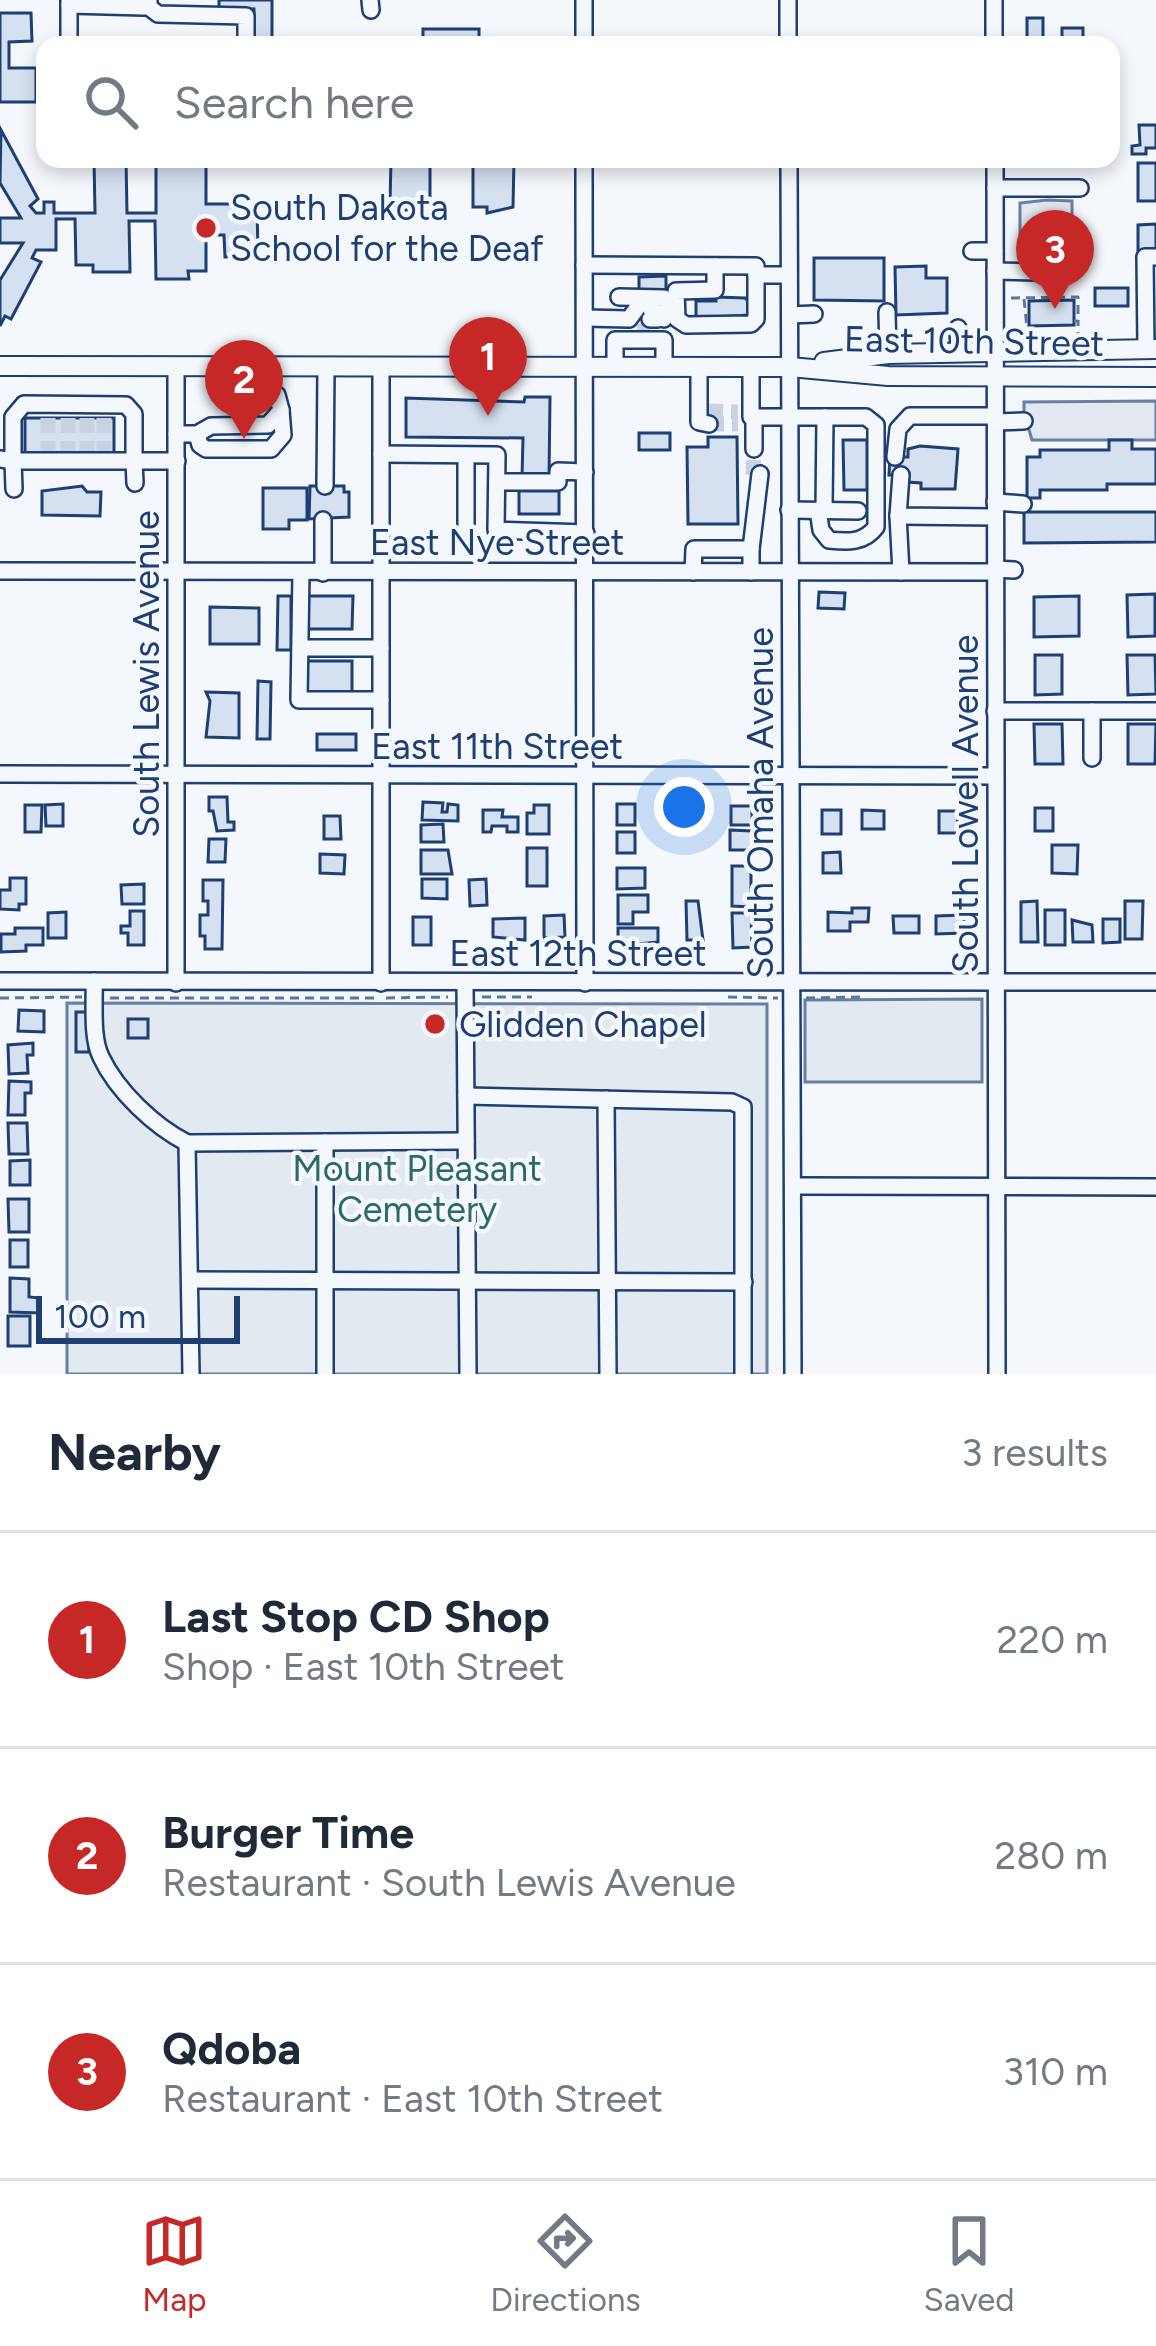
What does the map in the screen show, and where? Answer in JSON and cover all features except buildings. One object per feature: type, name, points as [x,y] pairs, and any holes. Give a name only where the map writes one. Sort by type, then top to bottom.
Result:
[{"type":"main road","name":"East 10th Street","points":[[790,367],[888,354],[1151,349]]},
{"type":"main road","name":"East 10th Street","points":[[0,367],[790,367],[995,379],[1156,377]]},
{"type":"street","points":[[584,0],[584,36]]},
{"type":"street","points":[[788,0],[788,36]]},
{"type":"street","points":[[994,0],[994,36]]},
{"type":"street","points":[[68,36],[69,3],[149,3],[158,14],[246,16],[246,36]]},
{"type":"street","points":[[584,168],[585,983]]},
{"type":"street","name":"South Omaha Avenue","points":[[789,168],[793,1374]]},
{"type":"street","name":"South Lowell Avenue","points":[[995,168],[997,1374]]},
{"type":"street","points":[[995,188],[1080,188]]},
{"type":"street","points":[[972,251],[995,243]]},
{"type":"street","points":[[1151,349],[1145,257],[1156,257]]},
{"type":"street","points":[[584,265],[756,266],[756,319],[751,324],[686,326],[677,319],[676,291],[715,290],[715,266]]},
{"type":"street","points":[[995,272],[1036,272]]},
{"type":"street","points":[[756,275],[790,275]]},
{"type":"street","points":[[619,278],[619,297],[645,321],[664,368]]},
{"type":"street","points":[[615,368],[615,340],[645,321],[664,298],[619,297]]},
{"type":"street","points":[[887,312],[888,354]]},
{"type":"street","points":[[790,315],[814,314]]},
{"type":"street","points":[[585,318],[645,321]]},
{"type":"street","points":[[958,328],[959,351]]},
{"type":"street","name":"South Lewis Avenue","points":[[176,367],[176,983]]},
{"type":"street","points":[[325,486],[326,367]]},
{"type":"street","points":[[381,367],[381,983]]},
{"type":"street","points":[[699,367],[704,410]]},
{"type":"street","points":[[751,367],[747,414],[757,448]]},
{"type":"street","points":[[176,434],[197,434],[211,426],[268,425],[279,403],[283,435],[271,449],[206,449],[197,434]]},
{"type":"street","points":[[14,489],[7,460],[15,411],[24,404],[48,411],[131,406],[135,483]]},
{"type":"street","points":[[747,414],[866,417],[876,425],[876,527],[856,541],[829,540],[821,530],[825,417]]},
{"type":"street","points":[[898,451],[898,428],[910,416],[1024,421]]},
{"type":"street","points":[[381,454],[497,455],[496,530],[586,532]]},
{"type":"street","points":[[466,455],[466,540]]},
{"type":"street","points":[[7,460],[177,461]]},
{"type":"street","points":[[497,482],[558,482],[558,471],[585,472]]},
{"type":"street","points":[[756,475],[755,489],[760,493],[821,510],[858,511]]},
{"type":"street","points":[[898,479],[901,572]]},
{"type":"street","points":[[751,572],[760,493]]},
{"type":"street","points":[[898,516],[1023,504]]},
{"type":"street","points":[[323,520],[323,573]]},
{"type":"street","points":[[693,572],[694,550],[751,550]]},
{"type":"street","name":"East Nye Street","points":[[0,571],[1014,570]]},
{"type":"street","points":[[301,572],[299,700],[381,700]]},
{"type":"street","points":[[300,648],[381,648]]},
{"type":"street","points":[[994,712],[1156,711]]},
{"type":"street","points":[[1092,712],[1092,758]]},
{"type":"street","name":"East 11th Street","points":[[0,774],[995,776]]},
{"type":"street","name":"East 12th Street","points":[[0,981],[94,989],[176,983],[381,983],[465,990],[585,983],[791,990],[996,981],[1156,982]]},
{"type":"street","points":[[94,989],[98,1054],[141,1109],[166,1132],[187,1143],[466,1141]]},
{"type":"street","points":[[465,990],[468,1374]]},
{"type":"street","points":[[466,1096],[732,1102],[743,1107],[743,1374]]},
{"type":"street","points":[[606,1099],[608,1374]]},
{"type":"street","points":[[325,1142],[325,1374]]},
{"type":"street","points":[[187,1143],[191,1374]]},
{"type":"street","points":[[793,1186],[1156,1187]]},
{"type":"street","points":[[190,1280],[744,1282]]},
{"type":"path","points":[[1011,298],[1078,297],[1078,336]]},
{"type":"path","points":[[1024,298],[1028,337]]},
{"type":"path","points":[[0,998],[94,989],[465,990],[533,997]]},
{"type":"path","points":[[719,997],[791,990],[860,998]]},
{"type":"green space","points":[[982,999],[982,1082],[805,1082],[805,1000]]},
{"type":"green space","name":"Mount Pleasant Cemetery","points":[[67,1003],[767,1004],[767,1374],[67,1374]]},
{"type":"shaded area","points":[[1072,201],[1072,263],[1020,254],[1020,203]]},
{"type":"shaded area","points":[[1156,401],[1156,440],[1032,440],[1024,413],[1024,402]]},
{"type":"tunnel","points":[[637,331],[650,331]]},
{"type":"tunnel","points":[[708,411],[738,412]]},
{"type":"tunnel","points":[[48,418],[48,456]]},
{"type":"tunnel","points":[[68,418],[68,456]]},
{"type":"tunnel","points":[[87,418],[87,456]]},
{"type":"tunnel","points":[[104,418],[104,456]]},
{"type":"tunnel","points":[[709,424],[738,424]]},
{"type":"tunnel","points":[[753,475],[754,449]]},
{"type":"place","name":"South Dakota School for the Deaf","points":[[206,228]]},
{"type":"place","name":"Qdoba","points":[[1055,309]]},
{"type":"place","name":"Last Stop CD Shop","points":[[488,416]]},
{"type":"place","name":"Burger Time","points":[[244,439]]},
{"type":"place","name":"Glidden Chapel","points":[[435,1024]]}]
